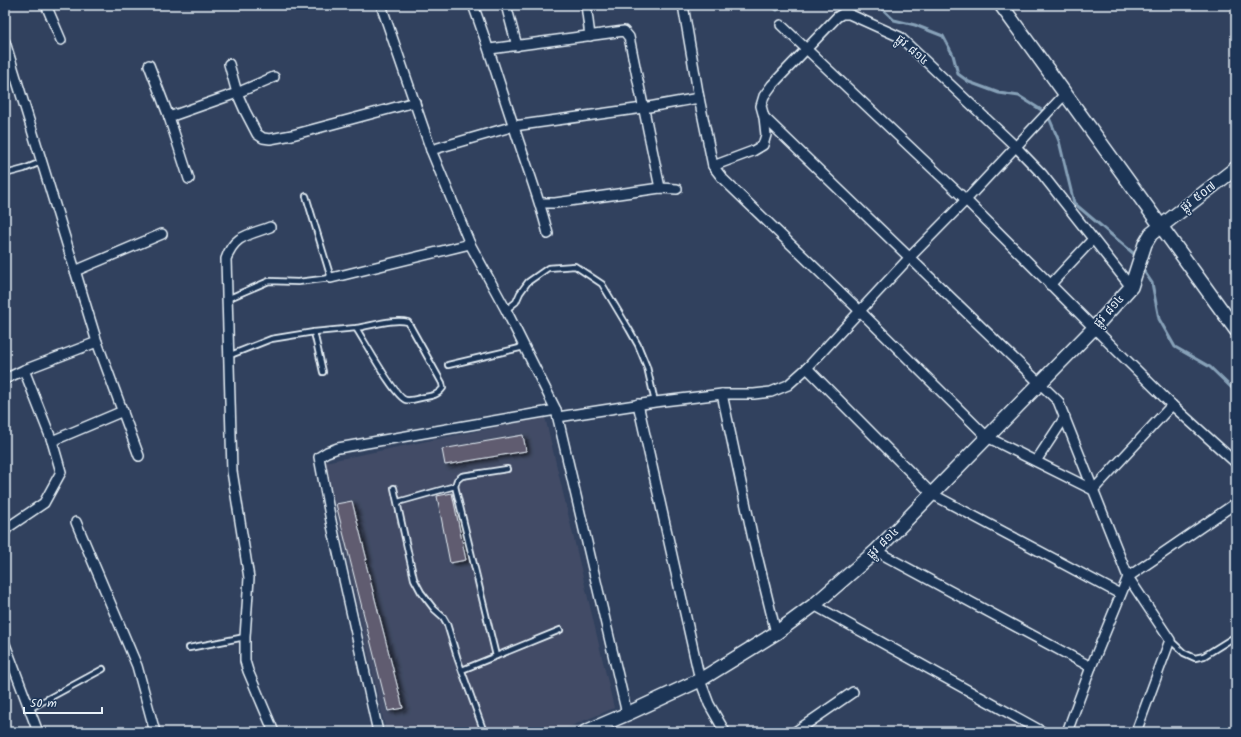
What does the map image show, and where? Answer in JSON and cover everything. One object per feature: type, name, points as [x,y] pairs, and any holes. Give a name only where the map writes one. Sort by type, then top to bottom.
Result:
[{"type":"street","points":[[46,5],[61,40]]},
{"type":"street","points":[[381,5],[431,150],[470,244],[506,310],[557,414],[627,714]]},
{"type":"street","points":[[473,5],[490,49],[540,203],[548,234]]},
{"type":"street","points":[[506,5],[517,46]]},
{"type":"street","points":[[586,5],[590,36]]},
{"type":"street","points":[[683,5],[699,98],[713,166],[723,179],[860,311],[987,437],[1093,490]]},
{"type":"street","points":[[1001,5],[1236,330]]},
{"type":"street","name":"ផ្លូវ ៨១៤","points":[[584,732],[602,729],[627,714],[700,680],[776,633],[814,605],[876,551],[1094,328],[1133,282],[1093,239],[1042,174],[1016,147],[900,37],[849,14],[842,14],[838,17],[772,85],[764,96],[761,106],[766,135],[763,145],[753,151],[713,166]]},
{"type":"street","points":[[781,25],[966,200],[1172,405],[1236,463]]},
{"type":"street","points":[[490,49],[624,31],[629,37],[660,188]]},
{"type":"street","points":[[5,42],[97,342],[139,456]]},
{"type":"street","points":[[229,64],[237,93],[257,134],[264,138],[270,139],[292,135],[415,102]]},
{"type":"street","points":[[149,65],[169,117],[189,179]]},
{"type":"street","points":[[169,117],[237,93],[274,77]]},
{"type":"street","points":[[378,732],[334,536],[319,457],[338,448],[557,414],[722,394],[754,394],[771,392],[788,385],[807,368],[1066,93]]},
{"type":"street","points":[[431,150],[514,126],[643,108],[699,98]]},
{"type":"street","points":[[764,117],[1058,401],[1128,577],[1170,640],[1136,732]]},
{"type":"street","name":"ផ្លូវ ៥០៧","points":[[1133,282],[1145,244],[1151,234],[1236,168]]},
{"type":"street","points":[[540,203],[555,203],[660,188],[677,189]]},
{"type":"street","points":[[270,227],[242,237],[235,242],[229,250],[226,259],[232,471],[249,578],[245,661],[248,672],[274,732]]},
{"type":"street","points":[[75,270],[162,234]]},
{"type":"street","points":[[1050,285],[1093,239]]},
{"type":"street","points":[[331,278],[470,244]]},
{"type":"street","points":[[5,379],[24,370],[97,342]]},
{"type":"street","points":[[807,368],[932,494],[1120,594]]},
{"type":"street","points":[[6,528],[44,504],[61,472],[52,441],[24,370]]},
{"type":"street","points":[[722,394],[753,538],[776,633]]},
{"type":"street","points":[[638,404],[700,680],[709,704],[725,732]]},
{"type":"street","points":[[1093,490],[1172,405]]},
{"type":"street","points":[[52,441],[123,411]]},
{"type":"street","points":[[1036,461],[1065,416]]},
{"type":"street","points":[[1067,732],[1091,667],[1128,577],[1236,503]]},
{"type":"street","points":[[76,522],[137,666],[155,732]]},
{"type":"street","points":[[876,551],[1091,667]]},
{"type":"street","points":[[814,605],[1042,732]]},
{"type":"street","points":[[5,644],[38,732]]},
{"type":"street","points":[[795,732],[853,692]]},
{"type":"lane","points":[[5,174],[24,169],[41,162]]},
{"type":"lane","points":[[227,299],[268,281],[298,282],[331,278],[306,196]]},
{"type":"lane","points":[[506,310],[516,302],[520,293],[528,282],[548,268],[575,266],[602,284],[630,329],[647,367],[655,402]]},
{"type":"lane","points":[[228,356],[271,339],[314,332],[356,328],[402,320],[408,322],[442,383],[443,388],[435,395],[406,400],[401,398],[391,386],[356,328]]},
{"type":"lane","points":[[314,332],[323,372]]},
{"type":"lane","points":[[448,365],[524,347]]},
{"type":"lane","points":[[496,656],[455,486],[457,480],[462,476],[507,469]]},
{"type":"lane","points":[[398,502],[455,486]]},
{"type":"lane","points":[[394,488],[414,579],[421,592],[434,609],[443,617],[447,624],[484,732]]},
{"type":"lane","points":[[462,670],[560,630]]},
{"type":"lane","points":[[1170,640],[1184,653],[1195,658],[1204,656],[1236,636]]},
{"type":"lane","points":[[189,648],[245,637]]},
{"type":"lane","points":[[29,709],[103,669]]},
{"type":"shaded area","points":[[545,417],[614,708],[557,732],[386,732],[325,462]]},
{"type":"building","points":[[523,435],[526,451],[445,465],[442,449]]},
{"type":"building","points":[[452,493],[466,560],[450,563],[437,496]]},
{"type":"building","points":[[352,501],[367,560],[365,560],[403,708],[388,711],[336,504]]},
{"type":"waterway","points":[[771,5],[777,10],[784,5]]},
{"type":"waterway","points":[[878,5],[894,20],[915,25],[943,36],[953,55],[958,74],[969,82],[999,93],[1019,96],[1043,111],[1050,120],[1059,141],[1074,203],[1133,253],[1136,258]]},
{"type":"waterway","points":[[1142,268],[1152,283],[1159,319],[1175,347],[1210,367],[1236,392]]}]
